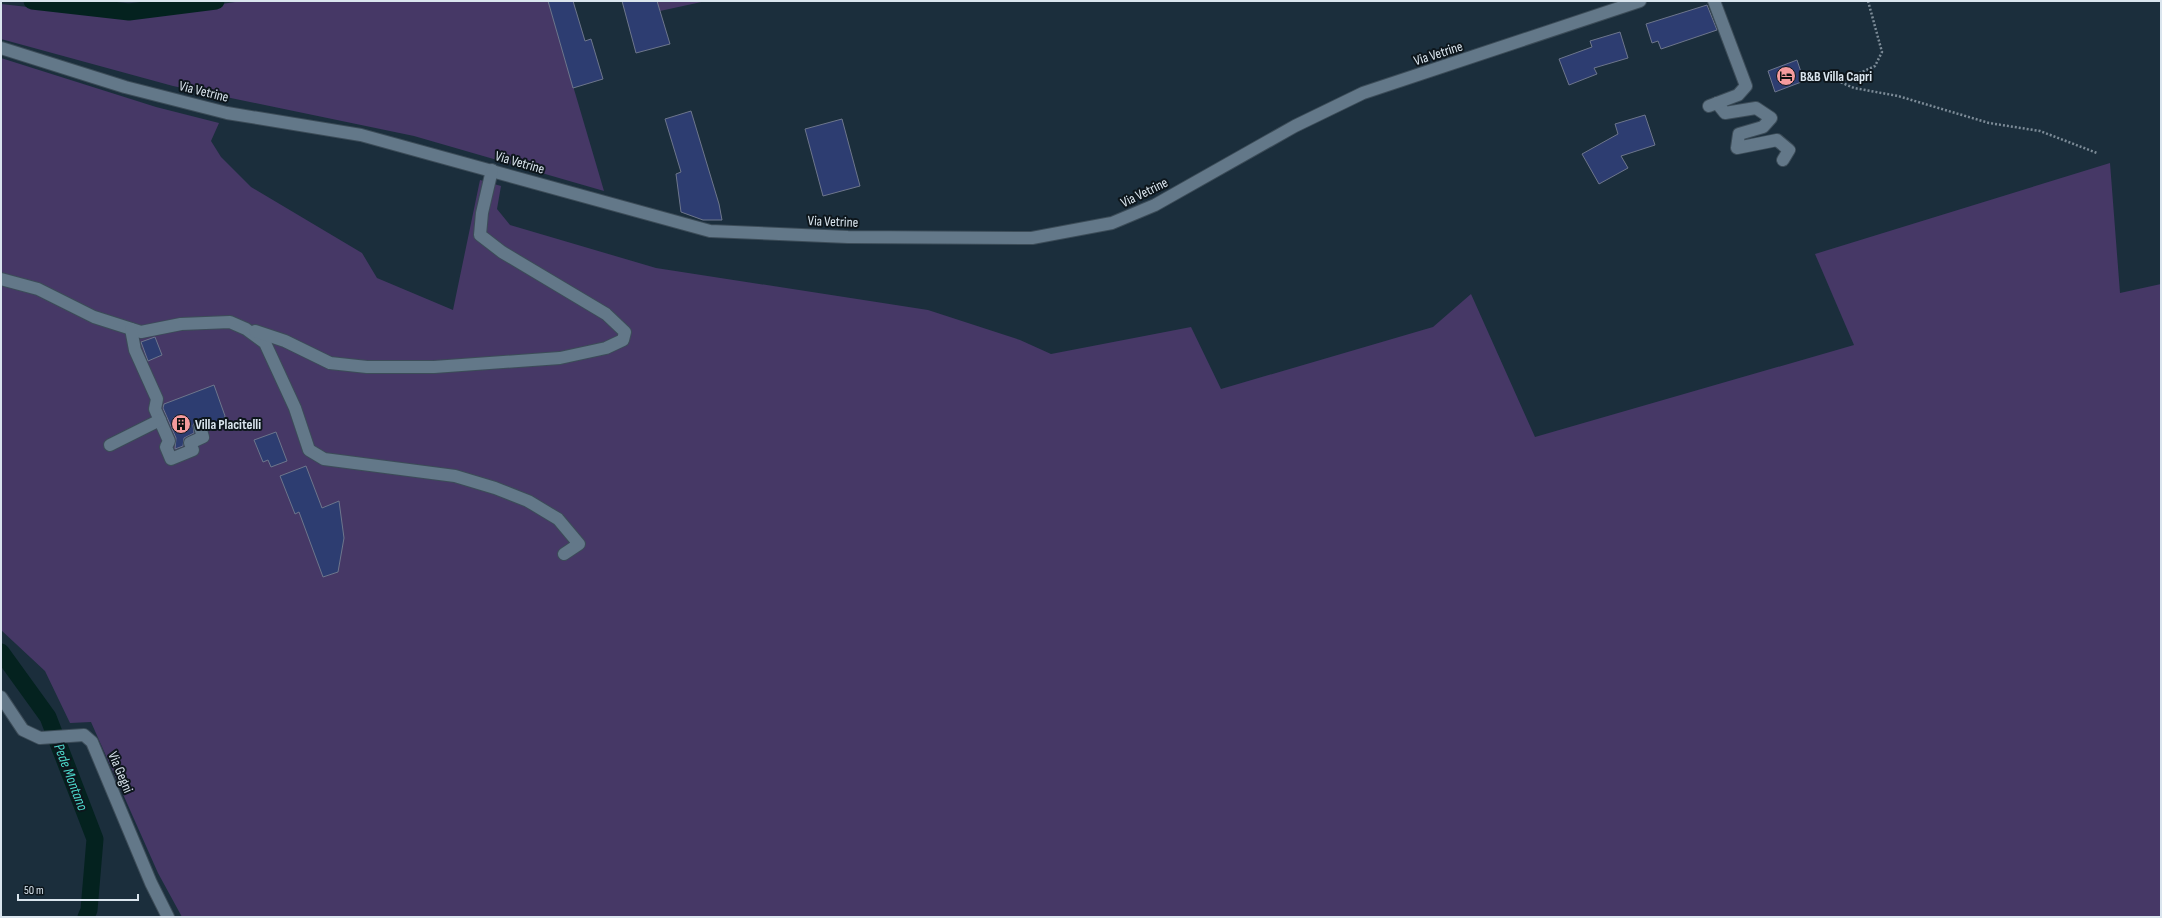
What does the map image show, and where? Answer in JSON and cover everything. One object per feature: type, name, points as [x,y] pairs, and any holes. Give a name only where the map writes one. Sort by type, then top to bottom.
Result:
[{"type":"street","name":"Via Vetrine","points":[[1,48],[125,87],[227,113],[362,135],[710,231],[848,237],[1032,238],[1112,223],[1155,205],[1295,126],[1363,93],[1640,1]]},
{"type":"street","points":[[1714,1],[1746,86],[1738,96],[1713,105],[1725,113],[1756,108],[1771,118],[1763,128],[1739,134],[1737,148],[1778,140],[1789,150],[1783,160]]},
{"type":"street","points":[[1,279],[38,289],[94,317],[141,332],[181,324],[230,322],[246,329],[285,341],[330,363],[367,367],[434,367],[560,358],[606,348],[623,340],[624,332],[606,314],[502,252],[480,235],[482,213],[492,170]]},
{"type":"street","points":[[131,329],[135,350],[157,399],[156,409],[169,441],[166,447],[171,459],[192,450],[190,443],[203,437],[200,427]]},
{"type":"street","points":[[246,329],[265,343],[279,370],[295,408],[309,450],[324,458],[454,476],[495,488],[528,501],[558,519],[579,544],[564,554]]},
{"type":"street","points":[[110,445],[160,420]]},
{"type":"street","name":"Via Gegni","points":[[1,697],[23,730],[40,738],[84,735],[92,742],[151,883],[168,917]]},
{"type":"path","points":[[1868,1],[1882,52],[1875,66],[1840,82],[1854,88],[1898,96],[1989,123],[2040,131],[2097,153]]},
{"type":"shaded area","points":[[242,1],[548,1],[604,191],[414,136],[173,86],[1,39],[1,4],[127,18]]},
{"type":"shaded area","points":[[657,1],[706,1],[660,11]]},
{"type":"shaded area","points":[[1,58],[156,107],[219,123],[211,141],[221,157],[251,187],[362,253],[377,278],[453,310],[480,180],[501,186],[497,209],[510,225],[656,268],[928,310],[1020,340],[1051,354],[1191,327],[1221,389],[1433,327],[1471,294],[1535,437],[1854,345],[1815,254],[2110,163],[2120,293],[2161,284],[2161,917],[182,917],[158,873],[91,722],[70,723],[45,671],[1,630]]},
{"type":"building","points":[[548,1],[573,1],[585,41],[591,39],[603,79],[573,88]]},
{"type":"building","points":[[622,1],[657,1],[670,44],[636,53]]},
{"type":"building","points":[[1707,5],[1717,30],[1661,49],[1658,41],[1652,43],[1646,24]]},
{"type":"building","points":[[1620,32],[1628,58],[1594,68],[1597,74],[1569,85],[1559,59],[1592,47],[1590,41]]},
{"type":"building","name":"B&B Villa Capri","points":[[1797,60],[1804,81],[1775,92],[1768,71]]},
{"type":"building","points":[[691,111],[719,204],[722,220],[703,220],[681,212],[676,174],[681,172],[665,119]]},
{"type":"building","points":[[1645,115],[1655,145],[1621,156],[1628,168],[1599,184],[1582,154],[1618,134],[1615,124]]},
{"type":"building","points":[[842,119],[860,186],[823,196],[805,129]]},
{"type":"building","points":[[155,337],[162,355],[148,361],[141,342]]},
{"type":"building","name":"Villa Placitelli","points":[[214,385],[225,416],[223,422],[208,428],[205,421],[197,420],[193,425],[194,433],[184,438],[183,446],[175,449],[176,438],[163,408],[164,404]]},
{"type":"building","points":[[276,432],[287,461],[271,467],[268,460],[263,462],[254,440]]},
{"type":"building","points":[[306,466],[322,508],[339,501],[344,538],[338,572],[323,577],[299,512],[295,514],[280,476]]},
{"type":"waterway","points":[[32,1],[129,12],[216,1]]},
{"type":"waterway","name":"Pede Montano","points":[[1,652],[48,717],[95,839],[89,910],[86,917]]},
{"type":"place","name":"B&B Villa Capri","points":[[1786,76]]},
{"type":"place","name":"Villa Placitelli","points":[[181,424]]}]
